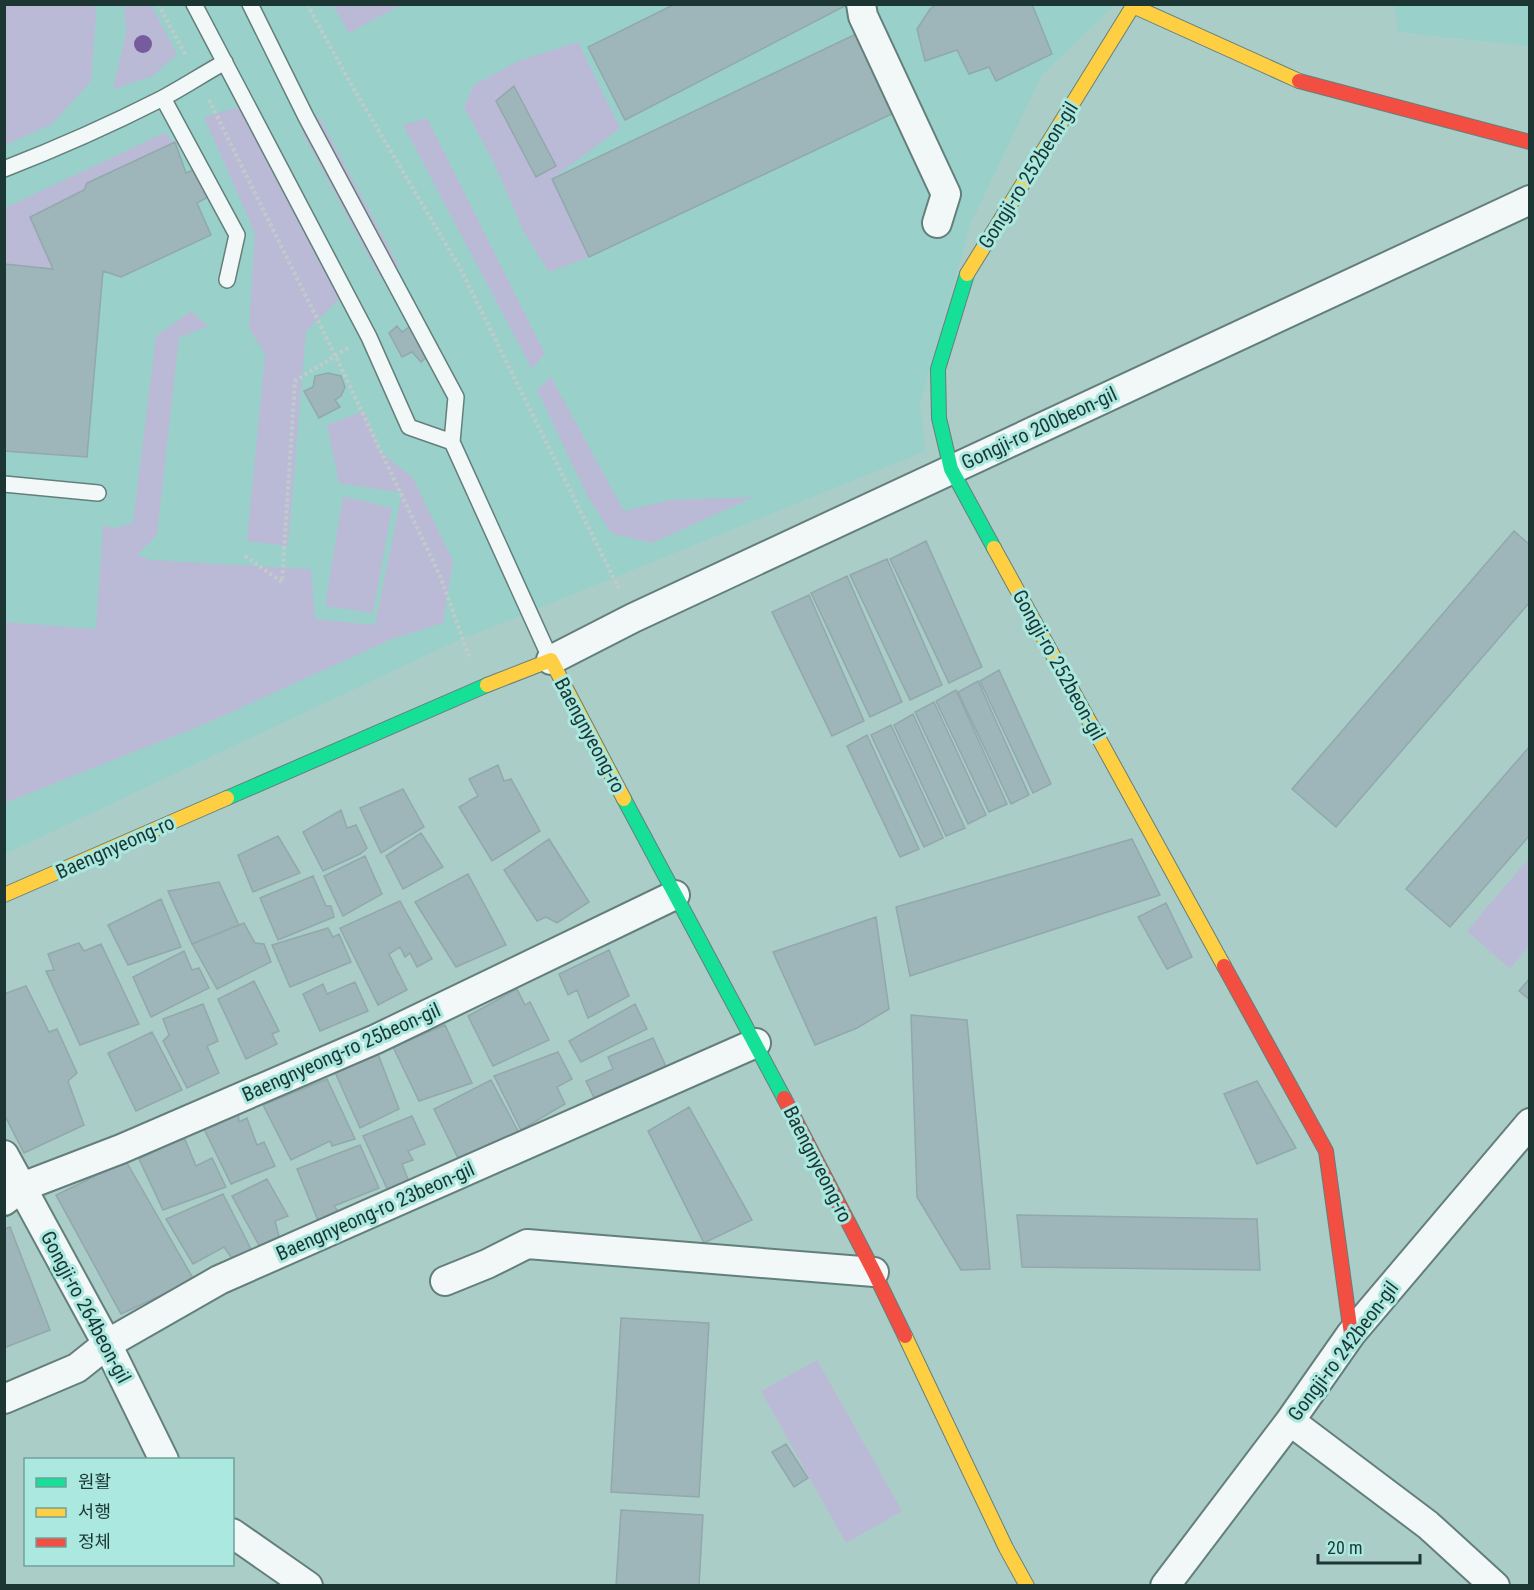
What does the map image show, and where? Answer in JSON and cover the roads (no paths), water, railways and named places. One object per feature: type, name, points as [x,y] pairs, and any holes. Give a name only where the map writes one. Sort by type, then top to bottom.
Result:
[{"type":"street","points":[[861,4],[863,16],[946,194],[937,223]]},
{"type":"street","name":"Gongji-ro 252beon-gil","points":[[1351,1334],[1326,1151],[951,469],[939,418],[938,369],[967,274],[1133,5],[1303,83],[1530,142]]},
{"type":"street","name":"Gongji-ro 200beon-gil","points":[[551,660],[633,618],[1530,200]]},
{"type":"street","name":"Baengnyeong-ro","points":[[4,895],[481,687],[551,660],[756,1043],[874,1272],[1006,1548],[1027,1586]]},
{"type":"street","name":"Baengnyeong-ro 25beon-gil","points":[[13,1194],[376,1039],[675,895]]},
{"type":"street","name":"Baengnyeong-ro 23beon-gil","points":[[4,1399],[77,1368],[107,1344],[219,1280],[756,1043]]},
{"type":"street","name":"Gongji-ro 242beon-gil","points":[[1165,1586],[1290,1421],[1351,1334],[1530,1123]]},
{"type":"street","name":"Gongji-ro 264beon-gil","points":[[4,1155],[13,1194],[107,1344],[163,1458]]},
{"type":"street","points":[[445,1281],[527,1244],[874,1272]]},
{"type":"street","points":[[1290,1421],[1428,1525],[1495,1586]]},
{"type":"street","points":[[234,1534],[309,1586]]},
{"type":"lane","points":[[194,4],[369,337],[409,427],[452,442]]},
{"type":"lane","points":[[250,4],[306,117],[456,397],[452,442],[551,660]]},
{"type":"lane","points":[[4,168],[74,141],[164,98],[197,76],[225,62]]},
{"type":"lane","points":[[164,98],[237,235],[227,280]]},
{"type":"lane","points":[[4,484],[98,493]]}]
